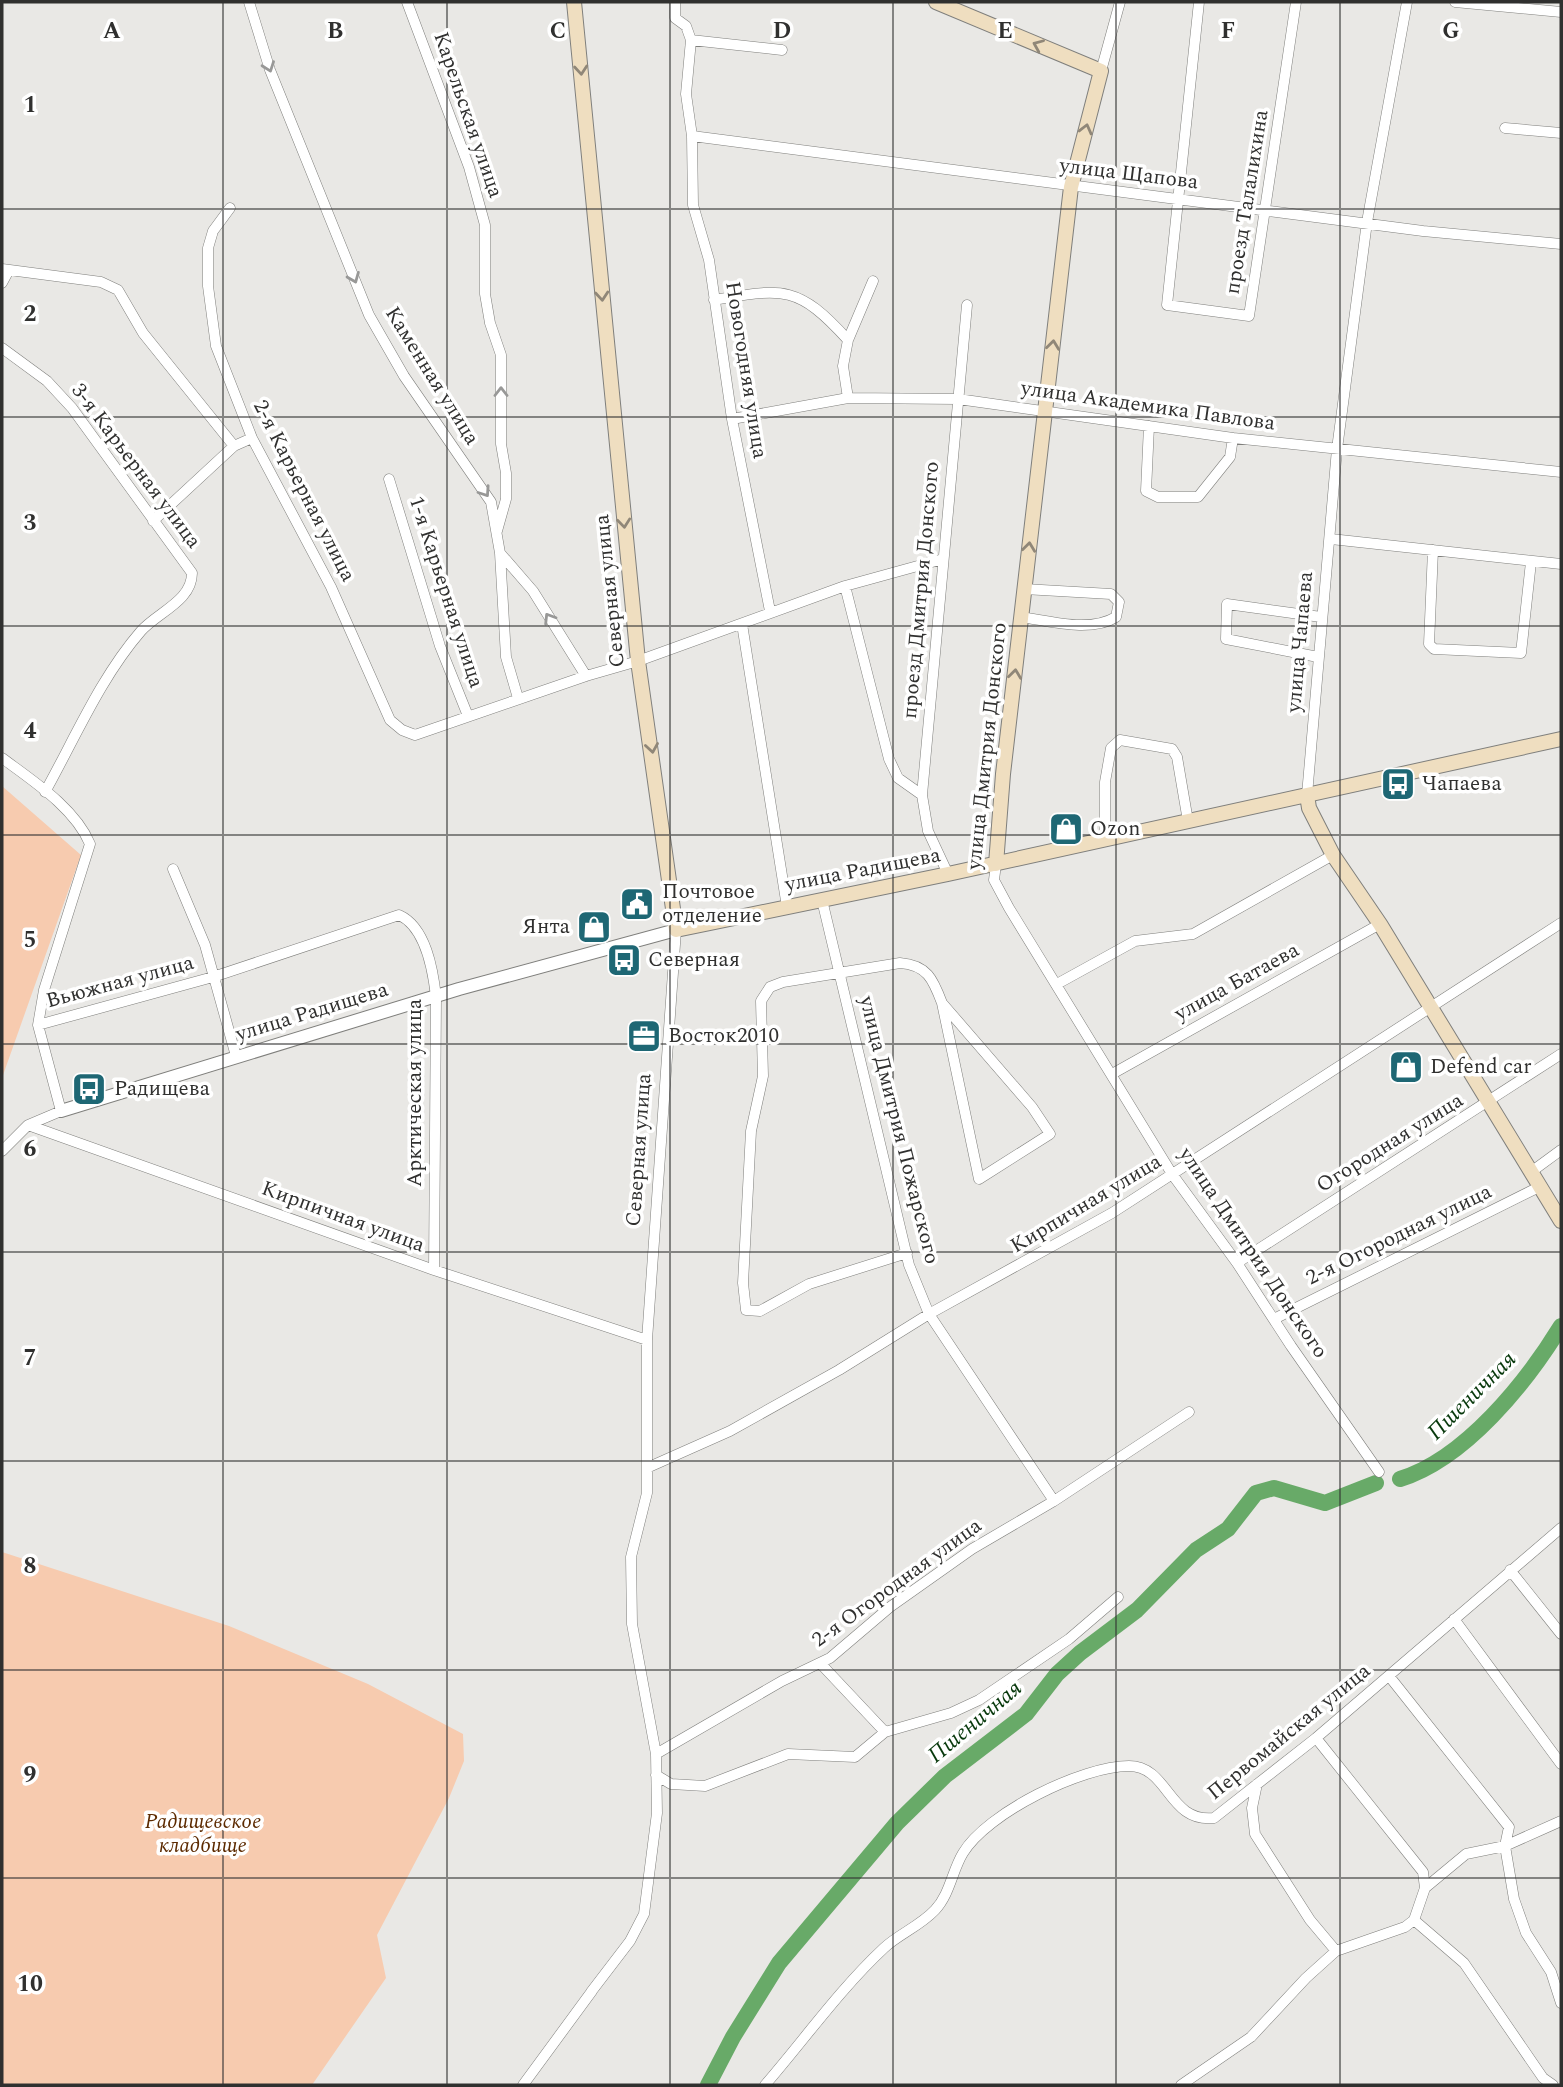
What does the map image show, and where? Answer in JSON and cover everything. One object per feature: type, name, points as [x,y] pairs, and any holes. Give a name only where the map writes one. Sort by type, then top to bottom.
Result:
[{"type":"main road","name":"Северная улица","points":[[575,2],[638,661],[676,930]]},
{"type":"main road","points":[[936,2],[1101,71]]},
{"type":"main road","name":"улица Дмитрия Донского","points":[[996,864],[1024,589],[1071,187],[1101,71]]},
{"type":"main road","name":"улица Радищева","points":[[676,930],[996,864],[1561,739]]},
{"type":"main road","name":"улица Чапаева","points":[[1307,795],[1308,808],[1333,855],[1380,924],[1561,1221]]},
{"type":"street","name":"Каменная улица","points":[[249,2],[270,70],[369,315],[404,376],[491,502],[500,554],[506,657],[518,698]]},
{"type":"street","name":"Карельская улица","points":[[407,2],[469,167],[485,225],[485,294],[490,323],[501,355],[501,444],[506,473],[506,499],[496,531]]},
{"type":"street","points":[[675,2],[675,18],[686,26],[691,40],[782,50]]},
{"type":"street","name":"улица Дмитрия Донского","points":[[1101,71],[1120,2]]},
{"type":"street","name":"проезд Талалихина","points":[[1199,2],[1167,305],[1249,316],[1296,2]]},
{"type":"street","name":"улица Чапаева","points":[[1307,795],[1337,449],[1367,222],[1407,2]]},
{"type":"street","points":[[1455,2],[1561,12]]},
{"type":"street","name":"Новогодняя улица","points":[[691,40],[686,94],[692,135],[693,205],[709,260],[732,419],[770,611]]},
{"type":"street","points":[[1505,128],[1561,134]]},
{"type":"street","name":"улица Щапова","points":[[692,135],[1071,187],[1423,231],[1561,244]]},
{"type":"street","name":"2-я Карьерная улица","points":[[230,208],[213,231],[208,248],[208,286],[216,346],[251,438],[331,587],[390,720],[415,735],[468,716]]},
{"type":"street","points":[[2,283],[6,269]]},
{"type":"street","name":"2-я Карьерная улица","points":[[6,269],[101,282],[118,290],[143,332],[234,446]]},
{"type":"street","points":[[848,398],[843,366],[848,340],[873,281]]},
{"type":"street","points":[[714,300],[772,290],[804,300],[828,318],[848,340]]},
{"type":"street","name":"проезд Дмитрия Донского","points":[[947,874],[928,831],[922,795],[967,305]]},
{"type":"street","name":"3-я Карьерная улица","points":[[2,348],[47,381],[72,408],[192,573],[192,585],[142,630],[114,667],[45,792]]},
{"type":"street","name":"улица Академика Павлова","points":[[732,419],[848,398],[958,399],[1233,438],[1561,472]]},
{"type":"street","points":[[1149,426],[1146,491],[1158,497],[1198,496],[1230,457],[1233,438]]},
{"type":"street","points":[[153,521],[234,446],[251,438]]},
{"type":"street","name":"1-я Карьерная улица","points":[[389,479],[440,646],[468,716]]},
{"type":"street","points":[[1331,538],[1561,564]]},
{"type":"street","points":[[1433,550],[1429,644],[1434,649],[1521,653],[1531,562]]},
{"type":"street","points":[[500,554],[533,591],[586,676]]},
{"type":"street","points":[[468,716],[638,661],[845,586],[943,559]]},
{"type":"street","points":[[845,586],[889,759],[898,778],[922,795]]},
{"type":"street","points":[[1021,617],[1075,624],[1104,624],[1116,617],[1119,602],[1111,594],[1024,589]]},
{"type":"street","points":[[1318,657],[1226,639],[1225,624],[1227,604],[1321,618]]},
{"type":"street","points":[[742,624],[787,907]]},
{"type":"street","points":[[1105,839],[1105,782],[1111,748],[1121,740],[1172,749],[1177,757],[1188,821]]},
{"type":"street","points":[[2,758],[45,792],[84,829],[90,844],[44,990],[38,1025],[61,1111],[28,1125],[2,1151]]},
{"type":"street","points":[[1056,984],[1135,941],[1193,934],[1333,855]]},
{"type":"street","name":"улица Дмитрия Донского","points":[[996,864],[994,880],[1172,1174],[1237,1263],[1380,1472]]},
{"type":"street","points":[[173,869],[192,909],[236,1056]]},
{"type":"street","name":"улица Дмитрия Пожарского","points":[[822,900],[907,1253],[929,1314],[1054,1501]]},
{"type":"street","name":"Арктическая улица","points":[[213,977],[399,915],[412,922],[433,974],[436,997],[434,1270]]},
{"type":"street","name":"Кирпичная улица","points":[[649,1466],[730,1431],[839,1370],[929,1314],[1112,1213],[1561,923]]},
{"type":"street","name":"улица Батаева","points":[[1112,1074],[1380,924]]},
{"type":"street","name":"улица Радищева","points":[[61,1111],[436,997],[676,930]]},
{"type":"street","name":"Северная улица","points":[[523,2085],[630,1941],[644,1914],[657,1813],[656,1754],[632,1625],[631,1557],[638,1522],[648,1493],[647,1340],[676,930]]},
{"type":"street","points":[[907,1253],[809,1284],[760,1311],[746,1310],[743,1283],[751,1131],[763,1076],[761,1001],[770,987],[900,963],[917,964],[936,987],[942,1003],[979,1179],[1050,1134],[1032,1107],[942,1003]]},
{"type":"street","name":"Вьюжная улица","points":[[38,1025],[213,977]]},
{"type":"street","name":"Огородная улица","points":[[1237,1263],[1561,1054]]},
{"type":"street","name":"Кирпичная улица","points":[[28,1125],[434,1270],[647,1340]]},
{"type":"street","points":[[1531,1172],[1561,1150]]},
{"type":"street","name":"2-я Огородная улица","points":[[1274,1319],[1541,1186]]},
{"type":"street","name":"2-я Огородная улица","points":[[656,1754],[782,1681],[830,1658],[890,1607],[972,1549],[1054,1501],[1189,1412]]},
{"type":"street","name":"Первомайская улица","points":[[765,2085],[885,1947],[935,1910],[944,1898],[961,1855],[996,1820],[1072,1780],[1116,1768],[1140,1768],[1152,1774],[1185,1812],[1198,1819],[1214,1818],[1316,1738],[1561,1528]]},
{"type":"street","points":[[1510,1570],[1561,1634]]},
{"type":"street","points":[[656,1774],[671,1784],[705,1786],[788,1754],[855,1757],[864,1753],[885,1732],[951,1713],[979,1700],[1069,1639],[1118,1597]]},
{"type":"street","points":[[1454,1619],[1561,1764]]},
{"type":"street","points":[[820,1663],[885,1732]]},
{"type":"street","points":[[1389,1676],[1509,1827],[1505,1846],[1520,1919],[1556,1971],[1561,2003]]},
{"type":"street","points":[[1181,2085],[1251,2037],[1306,1978],[1336,1951],[1405,1927],[1414,1920],[1425,1888],[1423,1872],[1316,1738]]},
{"type":"street","points":[[1257,1784],[1252,1808],[1255,1834],[1310,1920],[1336,1951]]},
{"type":"street","points":[[1425,1888],[1466,1854],[1505,1846],[1561,1821]]},
{"type":"street","points":[[1414,1920],[1464,1963],[1543,2078],[1553,2085]]},
{"type":"green space","points":[[2,786],[81,855],[2,1078]]},
{"type":"green space","name":"Радищевское кладбище","points":[[2,1552],[229,1626],[368,1684],[463,1734],[464,1761],[449,1798],[377,1935],[386,1978],[312,2085],[2,2085]]},
{"type":"waterway","name":"Пшеничная","points":[[1400,1479],[1448,1455],[1470,1437],[1512,1394],[1561,1326]]},
{"type":"waterway","name":"Пшеничная","points":[[708,2085],[733,2037],[779,1963],[897,1823],[945,1776],[1026,1714],[1057,1674],[1080,1653],[1137,1610],[1196,1550],[1228,1529],[1256,1493],[1274,1488],[1325,1503],[1376,1483]]},
{"type":"place","name":"Чапаева","points":[[1398,784]]},
{"type":"place","name":"Ozon","points":[[1066,829]]},
{"type":"place","name":"Почтовое отделение","points":[[637,904]]},
{"type":"place","name":"Янта","points":[[594,927]]},
{"type":"place","name":"Северная","points":[[624,960]]},
{"type":"place","name":"Восток2010","points":[[644,1036]]},
{"type":"place","name":"Defend car","points":[[1406,1067]]},
{"type":"place","name":"Радищева","points":[[89,1089]]}]
